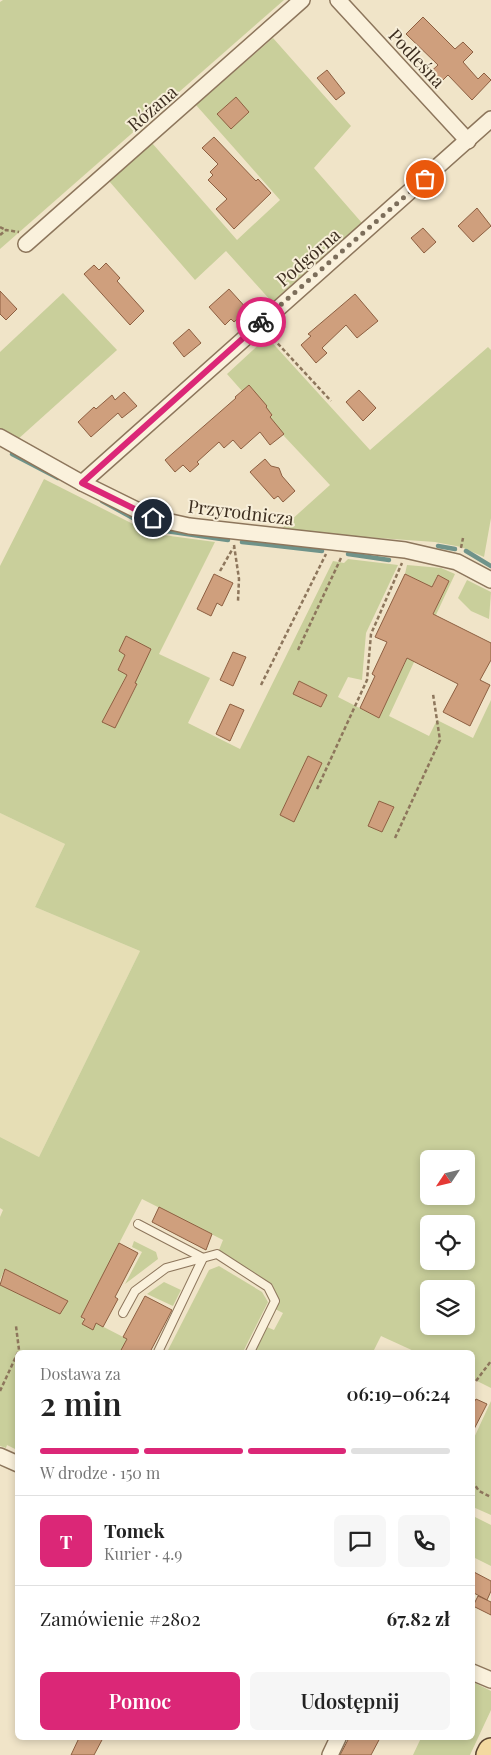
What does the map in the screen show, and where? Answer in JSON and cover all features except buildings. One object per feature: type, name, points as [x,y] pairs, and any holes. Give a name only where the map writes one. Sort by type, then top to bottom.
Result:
[{"type":"main road","points":[[489,1755],[491,1751]]},
{"type":"street","name":"Różana","points":[[26,244],[302,0]]},
{"type":"street","name":"Podleśna","points":[[338,0],[468,141]]},
{"type":"street","name":"Podgórna","points":[[82,483],[491,119]]},
{"type":"street","name":"Przyrodnicza","points":[[0,437],[82,483],[153,518],[235,539],[337,543],[405,550],[457,562],[491,580]]},
{"type":"street","points":[[0,1456],[15,1463]]},
{"type":"street","points":[[475,1673],[491,1680]]},
{"type":"street","points":[[330,1755],[337,1740]]},
{"type":"lane","points":[[138,1224],[204,1258]]},
{"type":"lane","points":[[122,1313],[134,1291],[166,1268],[217,1254],[268,1287],[275,1301],[251,1350]]},
{"type":"lane","points":[[159,1350],[204,1258]]},
{"type":"path","points":[[0,227],[6,230]]},
{"type":"path","points":[[260,323],[331,401]]},
{"type":"path","points":[[220,571],[235,539]]},
{"type":"path","points":[[235,539],[239,579],[238,601]]},
{"type":"path","points":[[298,650],[339,562],[337,543]]},
{"type":"path","points":[[261,685],[326,556],[337,543]]},
{"type":"path","points":[[317,788],[367,680],[371,634],[402,565],[405,550]]},
{"type":"path","points":[[395,838],[440,740],[433,694]]},
{"type":"path","points":[[16,1326],[19,1350]]},
{"type":"path","points":[[0,1391],[15,1359]]},
{"type":"path","points":[[476,1381],[491,1361]]},
{"type":"path","points":[[475,1485],[480,1491],[491,1497]]},
{"type":"shaded area","points":[[0,813],[65,844],[35,907],[140,951],[39,1157],[0,1137]]},
{"type":"green space","points":[[3,0],[284,0],[0,249],[0,2]]},
{"type":"green space","points":[[273,38],[351,126],[314,168],[362,223],[272,302],[226,251],[195,280],[109,181],[152,143],[237,240],[280,200],[196,105]]},
{"type":"green space","points":[[63,293],[117,350],[17,440],[0,428],[0,352]]},
{"type":"green space","points":[[267,337],[370,450],[488,347],[491,350],[491,518],[484,557],[461,547],[435,542],[279,531],[330,485],[268,419],[272,415],[249,385],[242,391],[227,374]]},
{"type":"green space","points":[[44,479],[137,526],[140,533],[153,538],[163,535],[215,542],[159,654],[210,678],[188,723],[240,749],[333,561],[344,563],[348,559],[398,565],[366,633],[362,680],[348,677],[338,697],[379,718],[406,661],[398,657],[417,648],[449,581],[437,576],[409,635],[403,632],[426,584],[405,574],[407,565],[441,568],[455,574],[389,716],[429,736],[437,720],[473,738],[491,700],[491,1388],[475,1380],[475,1350],[412,1350],[381,1336],[374,1350],[256,1350],[267,1327],[274,1330],[283,1313],[275,1309],[279,1300],[272,1284],[219,1250],[223,1240],[142,1199],[81,1317],[93,1330],[96,1323],[127,1339],[122,1350],[15,1350],[15,1449],[7,1445],[6,1448],[0,1446],[0,1285],[60,1314],[68,1301],[5,1269],[0,1280],[0,1217],[3,1210],[0,1208],[0,1137],[39,1157],[140,951],[35,907],[65,844],[0,813],[0,566]],"holes":[[[126,637],[136,679],[118,670],[125,655],[119,651]],[[125,678],[137,685],[115,728],[103,722]],[[299,681],[327,695],[321,707],[293,694]],[[308,756],[322,763],[294,822],[280,815]],[[379,801],[394,808],[382,832],[368,826]]]},
{"type":"green space","points":[[467,580],[491,592],[489,619],[471,611],[458,598]]},
{"type":"green space","points":[[134,1241],[156,1252],[158,1259],[125,1284],[142,1252],[132,1247]]},
{"type":"green space","points":[[219,1266],[262,1292],[268,1302],[244,1350],[168,1350],[209,1270]]},
{"type":"green space","points":[[164,1282],[181,1290],[173,1306],[147,1294]]},
{"type":"green space","points":[[491,1401],[491,1515],[475,1508],[475,1436]]},
{"type":"green space","points":[[475,1517],[491,1525],[491,1566],[475,1558]]},
{"type":"green space","points":[[475,1683],[491,1691],[491,1710],[470,1755],[413,1755],[420,1740],[475,1740]]},
{"type":"waterway","points":[[12,454],[58,478]]},
{"type":"waterway","points":[[102,501],[140,522]]},
{"type":"waterway","points":[[159,530],[228,540]]},
{"type":"waterway","points":[[242,542],[322,551]]},
{"type":"waterway","points":[[438,546],[455,549]]},
{"type":"waterway","points":[[466,551],[491,566]]},
{"type":"waterway","points":[[348,554],[389,560]]},
{"type":"way so far","points":[[261,322],[425,179]]},
{"type":"route","points":[[153,518],[82,483],[261,322]]}]
